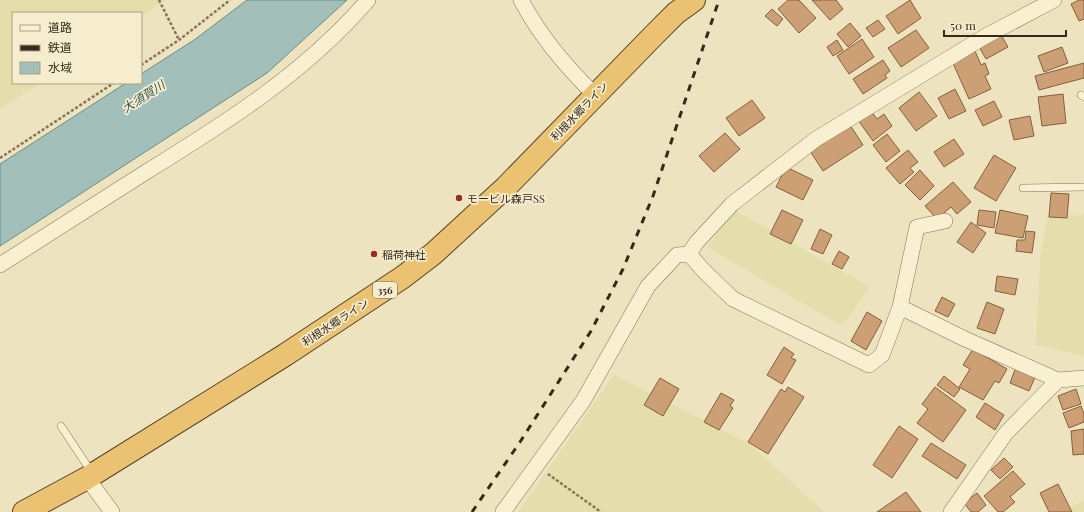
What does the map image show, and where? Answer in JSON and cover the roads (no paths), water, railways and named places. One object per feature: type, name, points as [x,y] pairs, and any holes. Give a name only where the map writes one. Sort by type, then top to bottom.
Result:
[{"type":"highway","name":"利根水郷ライン","points":[[24,512],[90,476],[284,355],[403,277],[433,254],[506,187],[676,13],[694,0]]},
{"type":"street","points":[[0,265],[217,127],[284,80],[323,47],[368,0]]},
{"type":"street","points":[[521,0],[531,18],[551,45],[575,75],[595,95]]},
{"type":"street","points":[[689,254],[696,244],[732,204],[816,139],[984,37],[1054,0]]},
{"type":"street","points":[[689,254],[733,299],[869,365],[882,355],[900,307],[917,227],[945,220]]},
{"type":"street","points":[[503,512],[582,401],[648,286],[677,255],[689,254]]},
{"type":"street","points":[[900,307],[965,339],[1058,380],[1084,378]]},
{"type":"street","points":[[951,512],[1006,434],[1058,380]]},
{"type":"street","points":[[90,476],[112,512]]},
{"type":"lane","points":[[1023,188],[1084,187]]},
{"type":"lane","points":[[61,426],[90,476]]},
{"type":"water","name":"大須賀川","points":[[247,0],[347,0],[267,73],[0,246],[0,164],[124,84],[142,84],[142,73],[194,40]]},
{"type":"railway","points":[[472,512],[520,442],[591,331],[623,269],[653,196],[719,0]]},
{"type":"place","name":"モービル森戸SS","points":[[459,198]]},
{"type":"place","name":"稲荷神社","points":[[374,254]]}]
